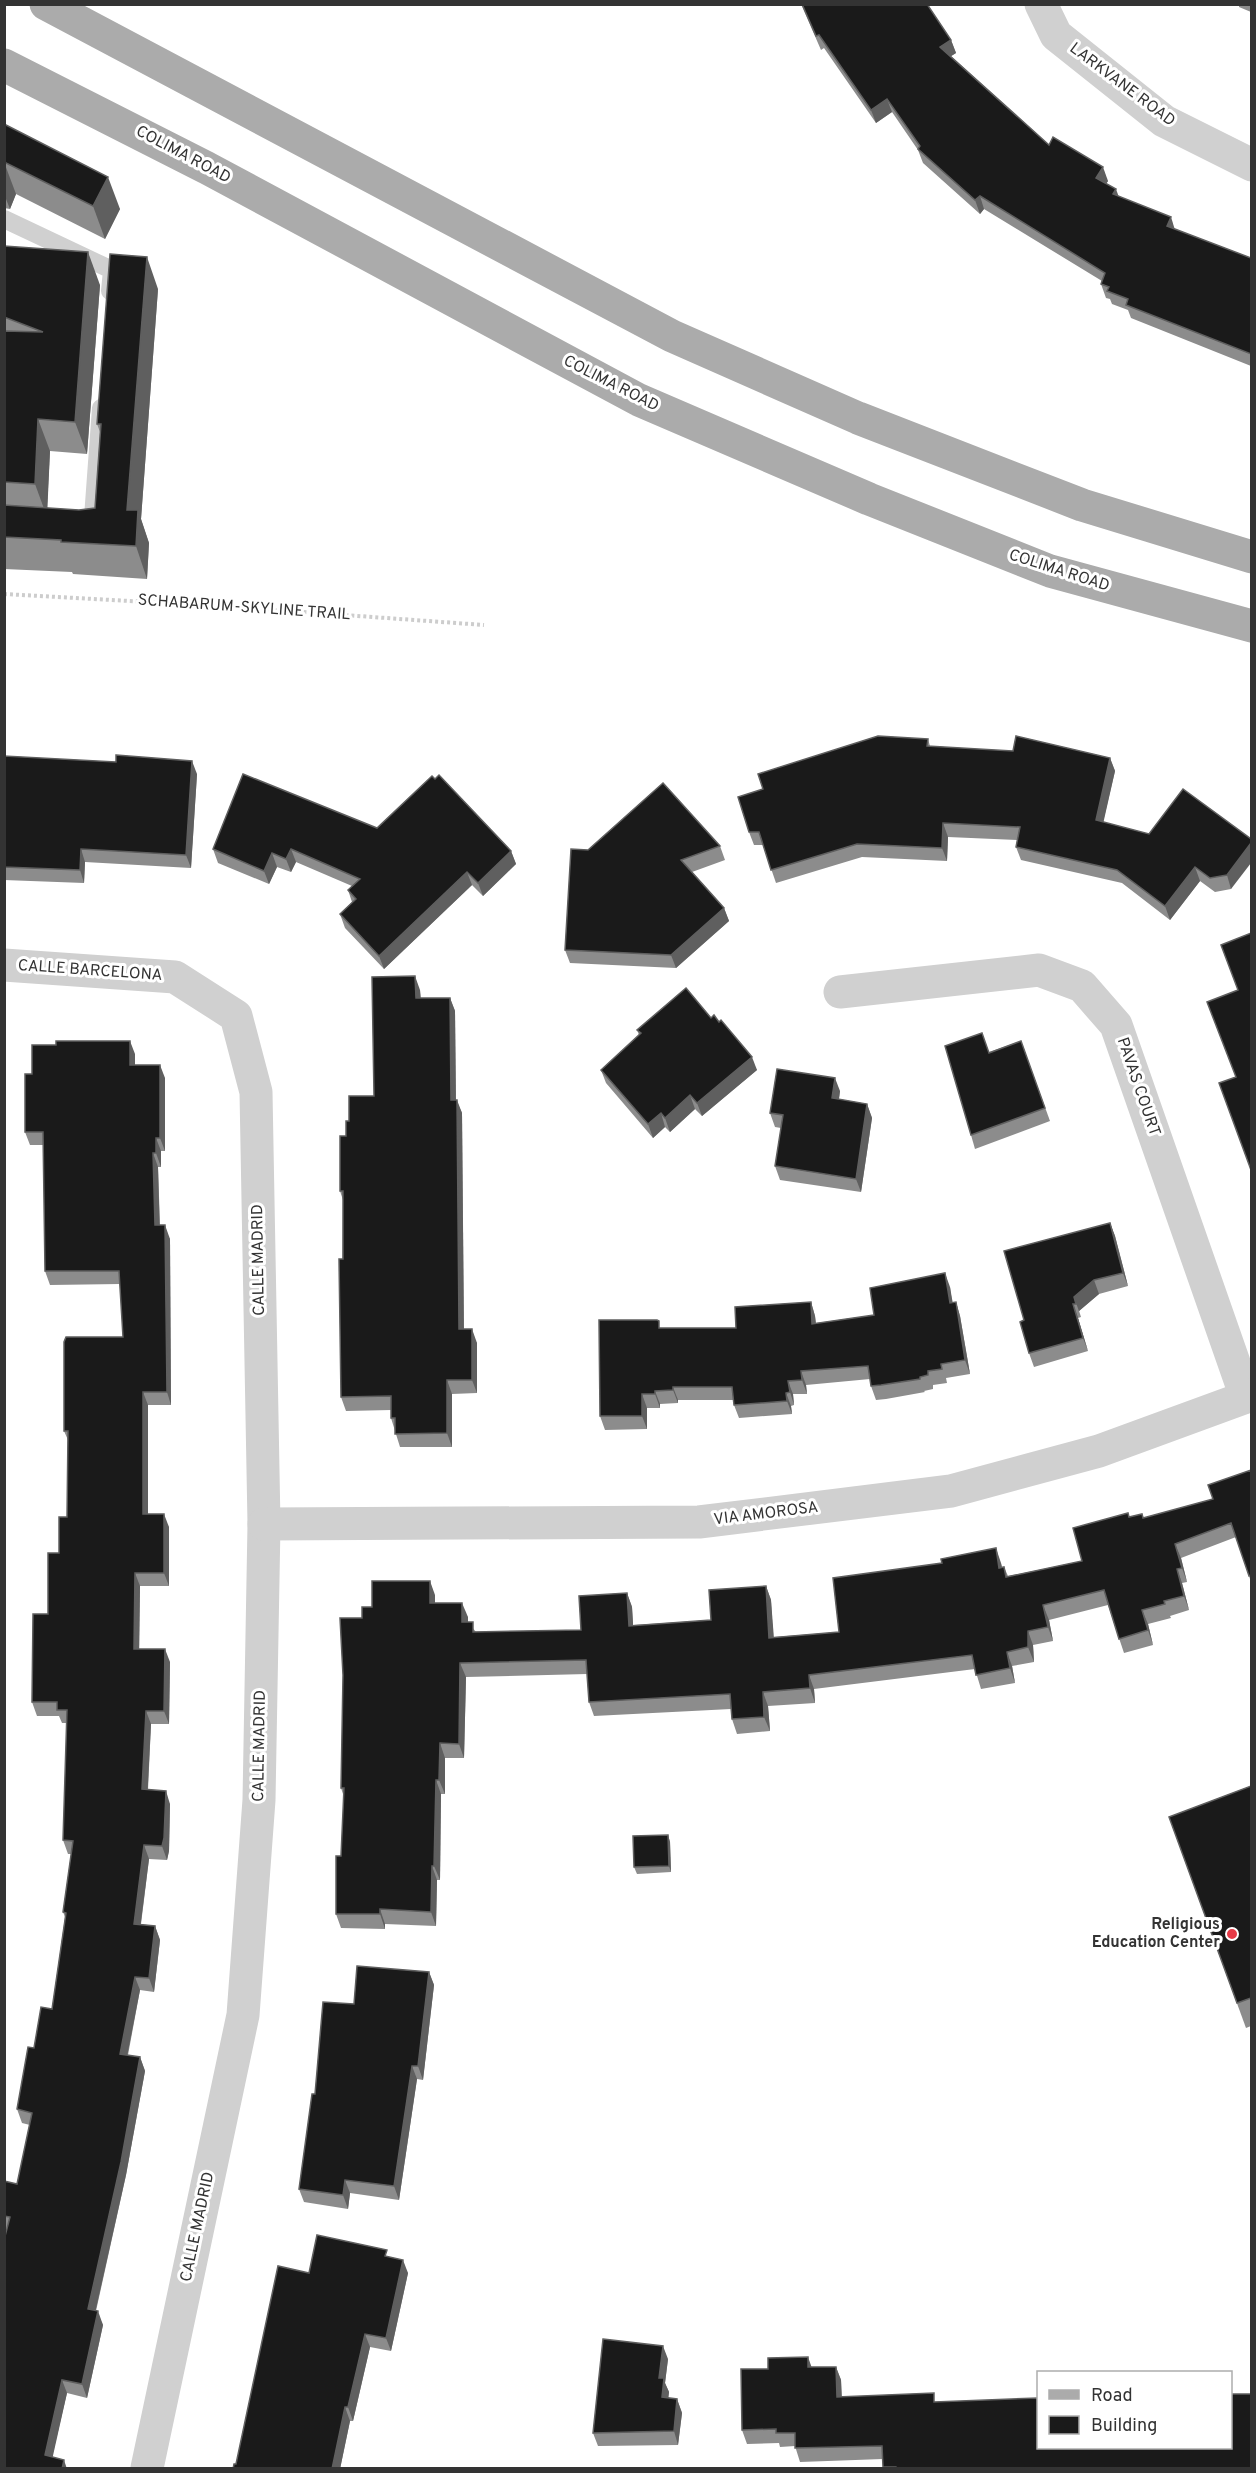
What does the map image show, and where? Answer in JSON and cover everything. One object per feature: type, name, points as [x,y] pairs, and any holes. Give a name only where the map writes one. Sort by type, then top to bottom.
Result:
[{"type":"main road","points":[[46,4],[672,336],[858,417],[1082,505],[1251,557]]},
{"type":"main road","name":"COLIMA ROAD","points":[[4,65],[207,168],[639,400],[869,499],[1050,571],[1251,626]]},
{"type":"street","name":"LARKVANE ROAD","points":[[1041,4],[1056,35],[1164,121],[1251,165]]},
{"type":"street","name":"CALLE BARCELONA","points":[[4,965],[175,977],[236,1016]]},
{"type":"street","name":"PAVAS COURT","points":[[840,992],[1040,970],[1083,986],[1116,1025],[1249,1396]]},
{"type":"street","name":"CALLE MADRID","points":[[147,2469],[243,2015],[259,1800],[264,1524],[256,1092],[236,1016]]},
{"type":"street","name":"VIA AMOROSA","points":[[264,1524],[699,1522],[951,1491],[1099,1450],[1249,1396]]},
{"type":"lane","points":[[4,219],[112,270],[109,305]]},
{"type":"lane","points":[[70,530],[92,531],[103,388]]},
{"type":"path","name":"SCHABARUM-SKYLINE TRAIL","points":[[4,594],[219,606],[484,625]]},
{"type":"building","points":[[802,4],[927,4],[951,40],[940,47],[1049,145],[1053,137],[1103,167],[1096,178],[1116,189],[1113,194],[1171,217],[1167,226],[1251,258],[1251,354],[1126,305],[1128,299],[1107,291],[1109,287],[1101,284],[1105,273],[980,196],[975,200],[918,149],[920,146],[887,99],[871,110],[819,35],[816,36]]},
{"type":"building","points":[[4,124],[108,177],[93,206],[4,162]]},
{"type":"building","points":[[4,246],[88,252],[75,422],[38,419],[35,484],[4,482],[4,331],[43,332],[4,317]]},
{"type":"building","points":[[110,254],[147,257],[127,510],[138,510],[136,546],[4,537],[4,505],[79,510],[95,508],[101,424],[97,424]]},
{"type":"building","points":[[878,736],[928,739],[927,746],[1013,751],[1016,736],[1110,758],[1096,820],[1149,834],[1183,789],[1251,839],[1251,843],[1227,875],[1210,878],[1195,867],[1165,906],[1117,870],[1016,847],[1020,827],[943,823],[942,848],[857,844],[771,870],[759,832],[749,832],[738,797],[763,789],[758,774]]},
{"type":"building","points":[[116,755],[192,761],[186,855],[81,849],[80,870],[4,867],[4,756],[116,762]]},
{"type":"building","points":[[243,774],[377,828],[432,776],[435,779],[439,775],[511,851],[478,883],[467,872],[379,956],[340,914],[356,899],[348,890],[360,879],[291,849],[286,859],[272,853],[264,871],[213,849]]},
{"type":"building","points":[[663,783],[720,846],[681,860],[724,908],[671,955],[565,950],[571,849],[588,850]]},
{"type":"building","points":[[1251,933],[1251,1170],[1219,1083],[1236,1077],[1207,1002],[1238,990],[1221,945]]},
{"type":"building","points":[[415,976],[416,998],[450,998],[451,1100],[457,1100],[459,1329],[472,1329],[472,1380],[447,1380],[447,1433],[395,1434],[395,1418],[391,1418],[391,1396],[341,1397],[339,1259],[343,1259],[343,1191],[340,1191],[340,1136],[346,1136],[346,1121],[349,1121],[349,1096],[374,1096],[372,977]]},
{"type":"building","points":[[686,988],[711,1018],[714,1015],[719,1022],[721,1020],[752,1057],[697,1103],[690,1095],[665,1118],[661,1113],[648,1124],[601,1070],[641,1033],[637,1030]]},
{"type":"building","points":[[982,1033],[989,1053],[1021,1041],[1045,1108],[971,1135],[945,1046]]},
{"type":"building","points":[[56,1041],[130,1041],[130,1065],[160,1065],[160,1138],[156,1138],[156,1153],[153,1153],[155,1225],[165,1225],[167,1392],[143,1392],[143,1514],[164,1514],[164,1573],[135,1573],[134,1649],[165,1649],[164,1711],[146,1711],[142,1789],[166,1791],[162,1846],[144,1845],[134,1924],[155,1926],[149,1978],[135,1977],[120,2054],[140,2057],[121,2162],[88,2309],[98,2311],[82,2384],[62,2380],[45,2455],[64,2460],[62,2469],[4,2469],[4,2240],[10,2217],[4,2216],[4,2181],[17,2184],[32,2113],[17,2109],[28,2047],[34,2048],[41,2007],[52,2009],[66,1913],[63,1912],[73,1841],[63,1840],[67,1710],[57,1710],[57,1702],[32,1702],[33,1614],[48,1614],[48,1553],[59,1553],[59,1517],[67,1517],[68,1431],[64,1431],[64,1342],[66,1337],[123,1337],[119,1271],[45,1271],[43,1132],[25,1132],[25,1074],[32,1074],[32,1045],[56,1045]]},
{"type":"building","points":[[777,1069],[835,1078],[832,1098],[867,1104],[856,1179],[775,1166],[783,1115],[770,1113]]},
{"type":"building","points":[[1110,1223],[1123,1273],[1094,1280],[1074,1297],[1076,1304],[1073,1304],[1083,1338],[1029,1353],[1020,1322],[1024,1320],[1004,1251]]},
{"type":"building","points":[[945,1273],[950,1303],[956,1302],[965,1360],[941,1364],[942,1369],[928,1371],[928,1375],[920,1379],[871,1386],[868,1366],[801,1371],[802,1380],[788,1381],[790,1392],[786,1393],[787,1401],[734,1405],[732,1387],[673,1387],[673,1390],[642,1394],[642,1416],[600,1416],[599,1320],[657,1320],[659,1328],[736,1328],[735,1307],[811,1302],[812,1324],[874,1315],[870,1288]]},
{"type":"building","points":[[1251,1470],[1251,1575],[1249,1576],[1231,1523],[1175,1544],[1182,1568],[1177,1569],[1184,1596],[1142,1610],[1148,1630],[1119,1639],[1104,1590],[1043,1605],[1048,1627],[1028,1631],[1028,1647],[1007,1652],[1010,1668],[976,1675],[972,1655],[809,1675],[810,1688],[763,1692],[764,1717],[732,1719],[730,1694],[589,1702],[586,1660],[460,1663],[459,1744],[440,1743],[439,1780],[436,1780],[431,1912],[380,1909],[380,1914],[336,1914],[336,1856],[341,1856],[344,1788],[341,1788],[343,1675],[340,1618],[362,1618],[362,1607],[372,1607],[372,1581],[430,1581],[430,1603],[462,1603],[462,1622],[473,1622],[473,1632],[581,1630],[579,1596],[627,1593],[629,1626],[711,1620],[709,1590],[766,1586],[769,1638],[839,1632],[833,1578],[942,1563],[941,1559],[996,1548],[999,1568],[1004,1567],[1006,1577],[1082,1561],[1073,1528],[1128,1513],[1129,1517],[1142,1514],[1143,1518],[1213,1499],[1208,1485]]},
{"type":"building","name":"Religious Education Center","points":[[1251,1786],[1251,1998],[1237,2003],[1169,1817]]},
{"type":"building","points":[[668,1835],[669,1866],[634,1867],[633,1836]]},
{"type":"building","points":[[357,1966],[429,1972],[418,2066],[412,2066],[394,2186],[345,2180],[343,2195],[299,2189],[312,2094],[315,2094],[323,2002],[354,2004]]},
{"type":"building","points":[[317,2235],[387,2250],[385,2256],[403,2260],[386,2338],[365,2334],[348,2407],[345,2407],[332,2469],[233,2469],[236,2464],[278,2266],[309,2273]]},
{"type":"building","points":[[603,2339],[663,2346],[659,2378],[664,2378],[662,2397],[677,2399],[674,2431],[593,2433]]},
{"type":"building","points":[[808,2357],[808,2367],[836,2367],[837,2397],[934,2393],[934,2402],[1037,2398],[1037,2449],[1232,2449],[1232,2394],[1251,2394],[1251,2469],[897,2469],[896,2467],[883,2467],[882,2446],[795,2448],[795,2433],[776,2433],[776,2429],[742,2430],[741,2369],[768,2369],[768,2358]]},
{"type":"place","name":"Religious Education Center","points":[[1232,1934]]}]
